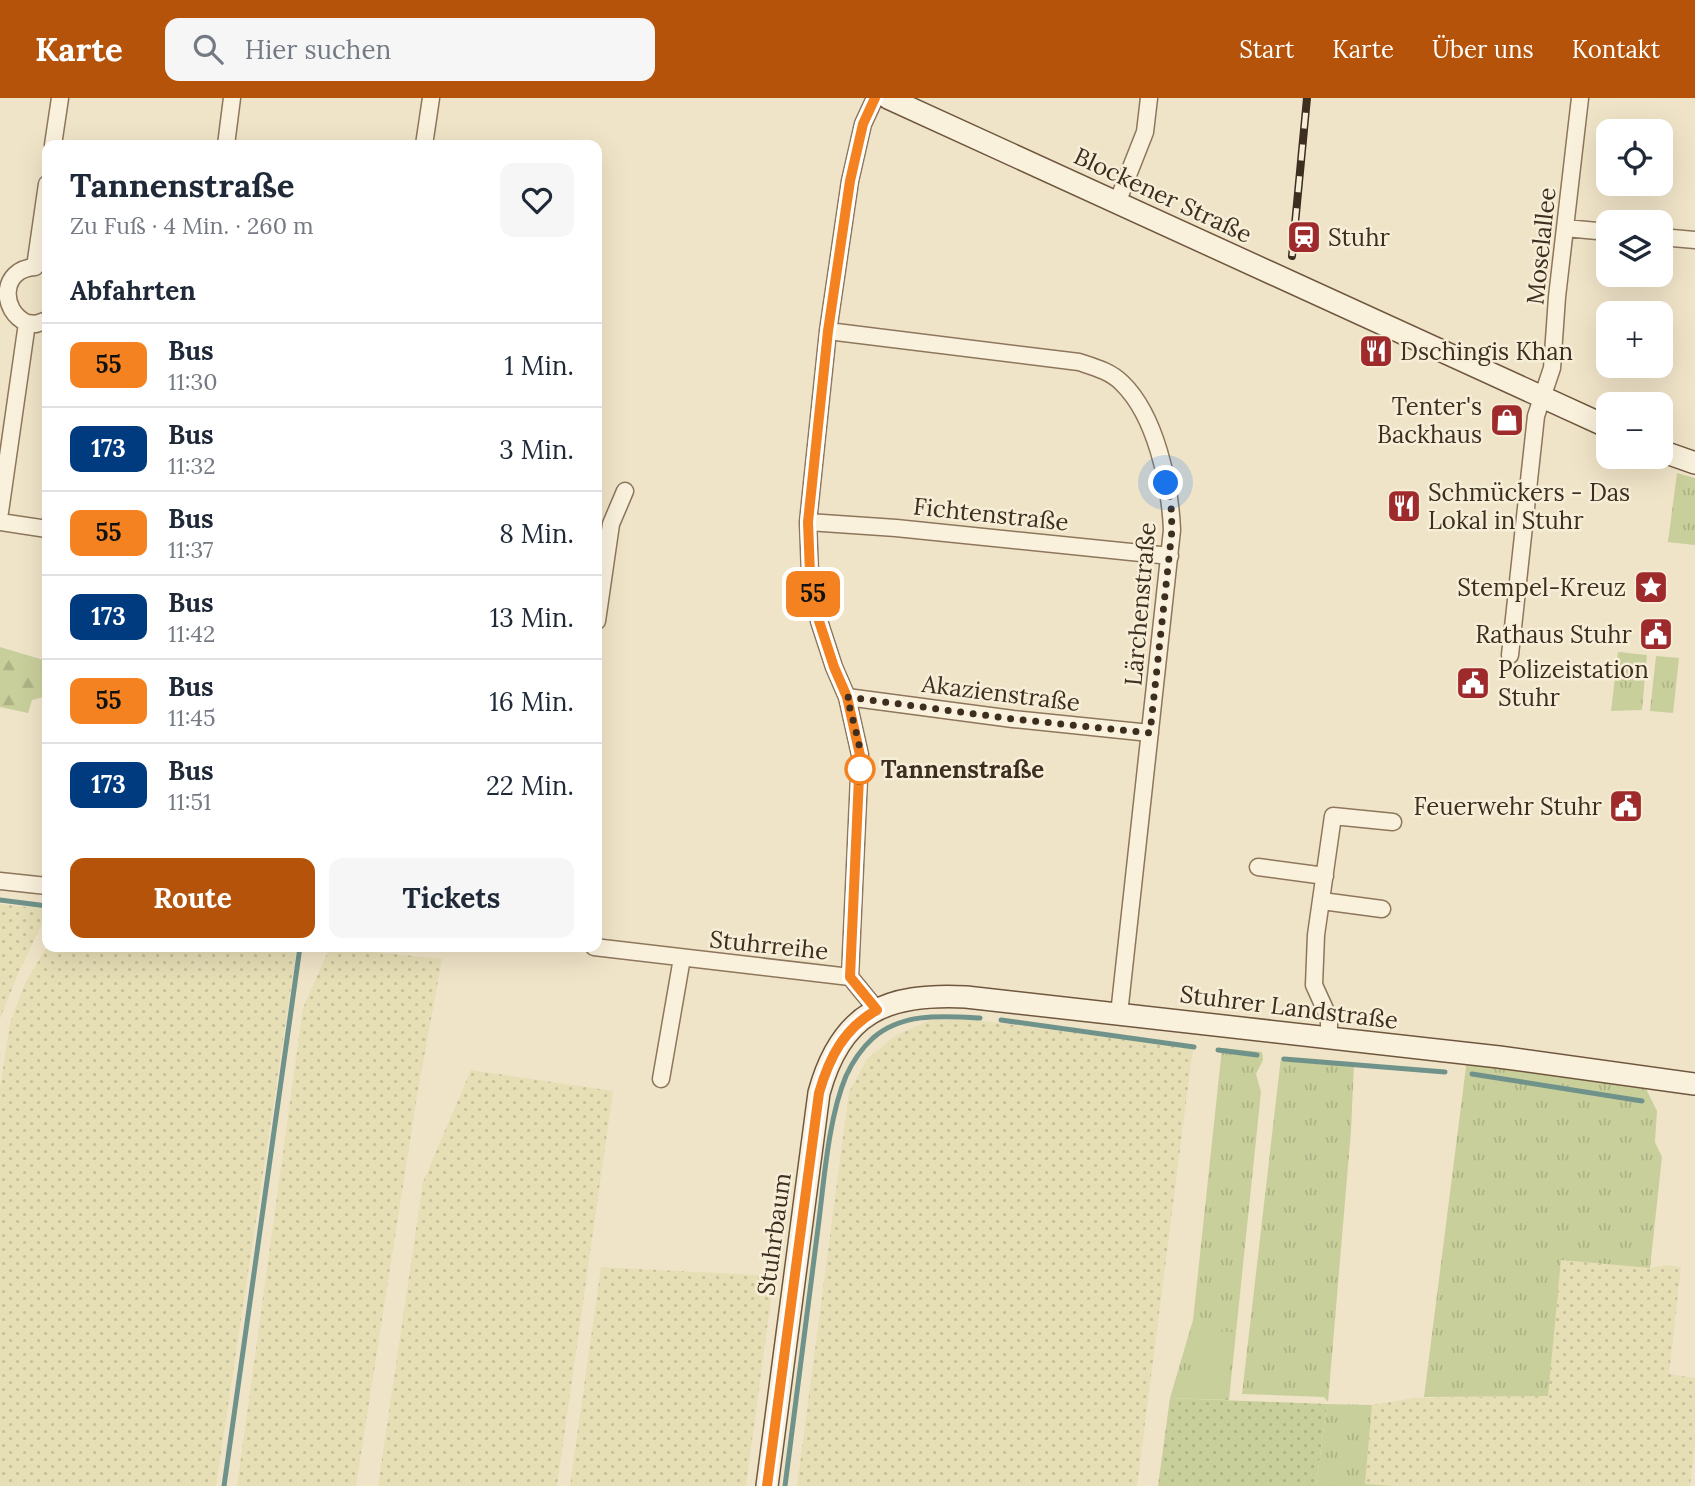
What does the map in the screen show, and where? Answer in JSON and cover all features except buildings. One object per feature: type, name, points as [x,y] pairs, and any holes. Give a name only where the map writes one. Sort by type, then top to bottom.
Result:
[{"type":"street","points":[[54,140],[60,98]]},
{"type":"street","points":[[227,140],[232,98]]},
{"type":"street","points":[[425,140],[430,98]]},
{"type":"street","points":[[876,98],[863,124],[850,181],[828,331],[808,522],[810,574],[819,621],[847,697],[860,755],[850,977],[877,1010]]},
{"type":"street","name":"Blockener Straße","points":[[888,98],[1596,422]]},
{"type":"street","points":[[1116,203],[1145,132],[1149,98]]},
{"type":"street","name":"Moselallee","points":[[1510,654],[1536,416],[1552,368],[1580,98]]},
{"type":"street","points":[[1565,228],[1596,231]]},
{"type":"street","points":[[1673,238],[1695,240]]},
{"type":"street","points":[[41,269],[20,270],[14,274],[6,287],[5,302],[13,316],[27,323],[42,322]]},
{"type":"street","points":[[0,512],[27,323]]},
{"type":"street","name":"Lärchenstraße","points":[[828,331],[1079,362],[1103,370],[1129,391],[1142,409],[1156,441],[1171,504],[1170,556],[1119,1014]]},
{"type":"street","points":[[1673,455],[1695,463]]},
{"type":"street","points":[[602,586],[611,524],[625,491]]},
{"type":"street","points":[[0,522],[42,528]]},
{"type":"street","name":"Fichtenstraße","points":[[808,522],[896,527],[1170,556]]},
{"type":"street","name":"Akazienstraße","points":[[847,697],[1013,719],[1150,733]]},
{"type":"street","points":[[1329,1038],[1329,1018],[1314,985],[1316,934],[1333,816],[1393,822]]},
{"type":"street","points":[[1258,867],[1325,876]]},
{"type":"street","points":[[0,880],[42,885]]},
{"type":"street","points":[[1322,901],[1381,909]]},
{"type":"street","name":"Stuhrreihe","points":[[602,948],[850,977]]},
{"type":"street","name":"Stuhrreihe","points":[[661,1079],[682,958]]},
{"type":"street","name":"Stuhrer Landstraße","points":[[877,1010],[894,1002],[916,997],[943,996],[1499,1056],[1695,1084]]},
{"type":"street","name":"Stuhrbaum","points":[[767,1486],[819,1093],[834,1051],[852,1027],[877,1010]]},
{"type":"shaded area","points":[[0,904],[42,908],[42,924],[0,1019]]},
{"type":"shaded area","points":[[44,952],[296,952],[216,1486],[0,1486],[0,1088],[10,1023],[25,983]]},
{"type":"shaded area","points":[[328,952],[377,952],[442,959],[417,1096],[356,1486],[237,1486],[303,1008]]},
{"type":"shaded area","points":[[930,1020],[975,1020],[1193,1048],[1137,1486],[797,1486],[849,1092],[867,1059],[895,1036]]},
{"type":"shaded area","points":[[471,1070],[613,1091],[557,1486],[378,1486],[423,1182]]},
{"type":"shaded area","points":[[1561,1260],[1650,1268],[1667,1265],[1681,1267],[1669,1374],[1695,1378],[1695,1445],[1690,1486],[1365,1484],[1372,1405],[1414,1398],[1547,1396]]},
{"type":"shaded area","points":[[601,1267],[774,1276],[746,1486],[570,1486]]},
{"type":"green space","points":[[1677,473],[1695,478],[1695,545],[1668,542]]},
{"type":"green space","points":[[0,647],[42,660],[42,697],[32,700],[28,713],[0,707]]},
{"type":"green space","points":[[1618,652],[1647,655],[1642,710],[1611,711]]},
{"type":"green space","points":[[1656,656],[1679,658],[1673,713],[1650,711]]},
{"type":"green space","points":[[1222,1048],[1262,1052],[1263,1060],[1256,1074],[1261,1092],[1229,1400],[1170,1398],[1193,1320]]},
{"type":"green space","points":[[1281,1057],[1354,1063],[1351,1131],[1328,1402],[1324,1397],[1242,1394]]},
{"type":"green space","points":[[1467,1059],[1645,1087],[1657,1111],[1655,1142],[1662,1157],[1650,1268],[1561,1260],[1548,1396],[1424,1397]]},
{"type":"green space","points":[[1201,1330],[1232,1332],[1227,1390],[1196,1387]]},
{"type":"green space","points":[[1170,1398],[1327,1404],[1316,1486],[1158,1486]]},
{"type":"green space","points":[[1327,1404],[1372,1405],[1365,1484],[1394,1486],[1316,1486]]},
{"type":"waterway","points":[[0,900],[42,905]]},
{"type":"waterway","points":[[224,1486],[299,952]]},
{"type":"waterway","points":[[785,1486],[828,1151],[835,1111],[846,1076],[869,1042],[897,1024],[924,1018],[980,1018]]},
{"type":"waterway","points":[[1001,1020],[1194,1047]]},
{"type":"waterway","points":[[1218,1050],[1257,1055]]},
{"type":"waterway","points":[[1284,1059],[1445,1072]]},
{"type":"waterway","points":[[1472,1074],[1642,1101]]},
{"type":"railway","points":[[1292,256],[1307,98]]},
{"type":"bus line","name":"55","points":[[767,1486],[819,1093],[834,1051],[852,1027],[877,1010],[850,977],[859,818],[859,743],[847,697],[819,621],[810,574],[808,522],[837,261],[850,181],[863,124],[875,98]]},
{"type":"place","name":"Stuhr","points":[[1304,237]]},
{"type":"place","name":"Dschingis Khan","points":[[1376,351]]},
{"type":"place","name":"Tenter's Backhaus","points":[[1507,420]]},
{"type":"place","name":"Schmückers - Das Lokal in Stuhr","points":[[1404,506]]},
{"type":"place","name":"Stempel-Kreuz","points":[[1651,587]]},
{"type":"place","name":"Rathaus Stuhr","points":[[1656,634]]},
{"type":"place","name":"Polizeistation Stuhr","points":[[1473,683]]},
{"type":"place","name":"Tannenstraße","points":[[860,769]]},
{"type":"place","name":"Feuerwehr Stuhr","points":[[1626,806]]},
{"type":"route","points":[[860,769],[859,782],[859,743],[847,697],[1013,719],[1150,733],[1172,530],[1171,504],[1166,483]]}]
